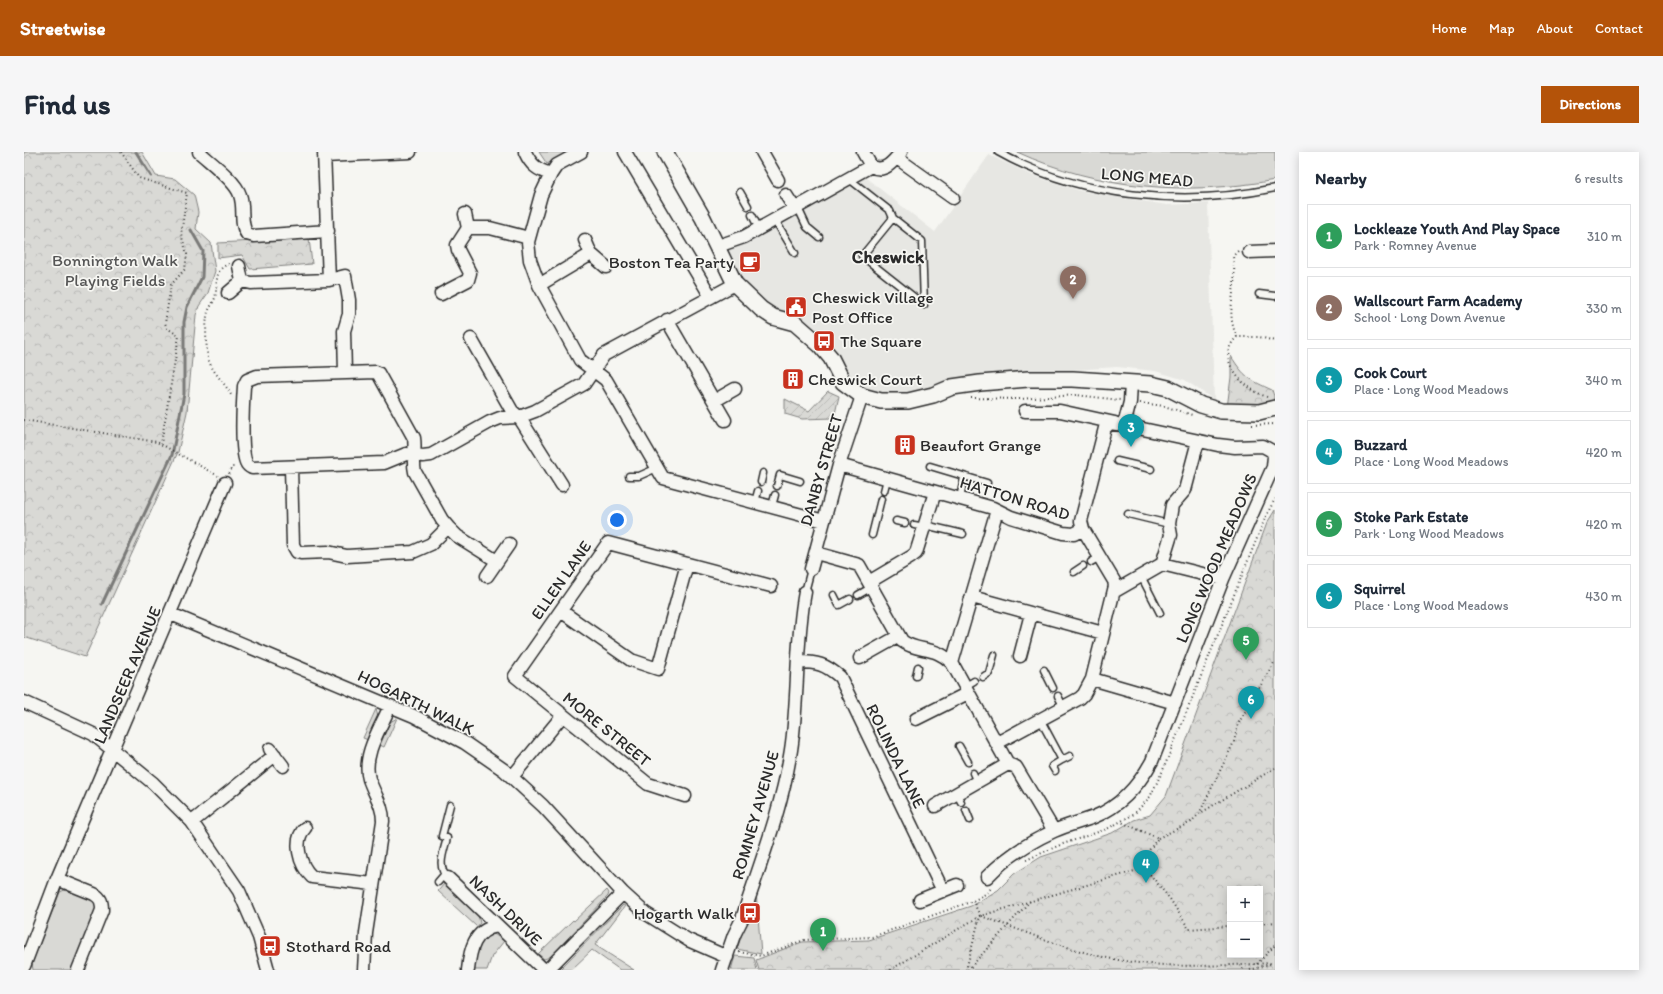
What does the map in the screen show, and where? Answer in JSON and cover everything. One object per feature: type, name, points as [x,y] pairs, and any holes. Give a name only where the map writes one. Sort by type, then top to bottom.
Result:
[{"type":"street","points":[[199,152],[238,189],[242,201],[243,229],[247,234],[254,236],[328,231]]},
{"type":"street","points":[[329,280],[324,154],[410,152]]},
{"type":"street","points":[[524,152],[529,161],[539,171],[551,174]]},
{"type":"street","points":[[582,152],[557,165],[551,174],[541,195],[529,238],[530,260],[539,284],[580,360],[606,380],[663,478],[756,496],[824,521]]},
{"type":"street","points":[[625,152],[712,298]]},
{"type":"street","points":[[665,152],[704,218],[736,284],[761,309],[773,317],[794,324],[820,345],[831,358],[844,382],[862,396],[881,401],[908,401],[933,395],[952,387],[1028,379],[1151,384],[1168,388],[1200,405],[1221,411],[1260,412],[1271,403]]},
{"type":"street","points":[[762,152],[778,180]]},
{"type":"street","points":[[863,152],[871,166],[875,168],[882,168],[892,164],[899,155],[953,198]]},
{"type":"street","points":[[718,246],[744,237],[871,166]]},
{"type":"street","points":[[786,195],[797,208]]},
{"type":"street","points":[[441,294],[468,280],[470,273],[458,250],[457,244],[468,228],[465,214]]},
{"type":"street","points":[[468,228],[490,228],[529,238]]},
{"type":"street","points":[[585,240],[591,254],[606,267]]},
{"type":"street","points":[[1249,252],[1275,250]]},
{"type":"street","points":[[539,284],[591,254]]},
{"type":"street","points":[[235,264],[242,281]]},
{"type":"street","points":[[242,281],[251,283],[329,280],[345,276],[349,314],[344,331],[345,373]]},
{"type":"street","points":[[228,293],[242,281]]},
{"type":"street","points":[[497,561],[457,536],[442,520],[415,472],[413,464],[415,455],[414,438],[378,373],[257,376],[246,380],[244,386],[243,435],[247,465],[252,468],[384,463],[398,456],[415,455],[431,454],[490,422],[500,418],[519,417],[535,411],[584,384],[592,370],[604,355],[736,284]]},
{"type":"street","points":[[667,320],[725,420]]},
{"type":"street","points":[[471,339],[512,411],[519,417],[562,485]]},
{"type":"street","points":[[997,743],[1040,719],[1060,701],[1084,694],[1092,679],[1115,591],[1114,581],[1096,559],[1080,521],[1101,457],[1105,428],[1107,425],[1119,424],[1130,402],[1131,382]]},
{"type":"street","points":[[714,401],[735,389]]},
{"type":"street","name":"DANBY STREET","points":[[811,569],[839,465],[862,396]]},
{"type":"street","name":"LONG WOOD MEADOWS","points":[[992,879],[997,866],[1015,853],[1054,831],[1096,816],[1120,802],[1143,778],[1152,761],[1223,579],[1273,467],[1274,456],[1272,451],[1263,446],[1236,447],[1198,441],[1060,411],[1025,411]]},
{"type":"street","points":[[1162,564],[1171,535],[1169,524],[1174,502],[1185,490],[1198,441]]},
{"type":"street","name":"HATTON ROAD","points":[[839,465],[997,510],[1011,517],[1069,534],[1074,534],[1083,529]]},
{"type":"street","points":[[291,467],[293,545],[297,552],[328,552],[347,556],[413,552],[431,544],[448,527]]},
{"type":"street","name":"LANDSEER AVENUE","points":[[24,966],[57,879],[171,614],[224,486]]},
{"type":"street","name":"HATTON ROAD","points":[[870,584],[911,557],[919,546],[922,526],[935,492]]},
{"type":"street","points":[[952,663],[997,510]]},
{"type":"street","points":[[486,576],[509,544]]},
{"type":"street","name":"ELLEN LANE","points":[[515,676],[608,544],[771,586]]},
{"type":"street","name":"DANBY STREET","points":[[816,553],[858,565],[899,636],[906,644],[922,653],[944,654],[969,687],[1008,764]]},
{"type":"street","points":[[561,610],[631,660],[658,669],[686,564]]},
{"type":"street","points":[[1115,591],[1162,564],[1223,579]]},
{"type":"street","name":"ROMNEY AVENUE","points":[[722,970],[734,935],[742,920],[786,777],[796,715],[798,662],[805,592]]},
{"type":"street","points":[[972,597],[1103,633]]},
{"type":"street","name":"HOGARTH WALK","points":[[171,614],[390,706],[428,723],[459,740],[512,777],[543,806],[623,894],[645,913],[675,933],[701,947],[727,957]]},
{"type":"street","points":[[1020,656],[1031,614]]},
{"type":"street","points":[[860,658],[899,636]]},
{"type":"street","name":"ROLINDA LANE","points":[[798,662],[815,662],[829,668],[840,677],[943,891]]},
{"type":"street","name":"MORE STREET","points":[[515,676],[648,784],[685,796]]},
{"type":"street","points":[[1092,679],[1175,703]]},
{"type":"street","points":[[916,719],[969,687]]},
{"type":"street","points":[[24,702],[84,729],[98,738],[153,783],[192,822],[239,891],[258,937],[268,970]]},
{"type":"street","points":[[364,970],[364,947],[383,813],[369,779],[368,761],[370,751],[390,706]]},
{"type":"street","points":[[512,777],[563,715]]},
{"type":"street","points":[[192,822],[273,752],[284,766]]},
{"type":"street","points":[[935,806],[959,798],[975,778],[1008,764],[1016,767],[1054,831]]},
{"type":"street","points":[[305,828],[299,836],[297,843],[307,876],[373,884]]},
{"type":"street","name":"NASH DRIVE","points":[[443,878],[546,970],[623,894]]},
{"type":"street","points":[[57,879],[94,894],[100,898],[102,904],[102,910],[78,970]]},
{"type":"street","points":[[920,900],[957,885]]},
{"type":"street","points":[[468,970],[470,951],[474,942],[484,931],[497,926]]},
{"type":"lane","name":"LONG MEAD","points":[[998,152],[1043,174],[1116,191],[1176,196],[1207,196],[1275,188]]},
{"type":"lane","points":[[848,178],[890,211],[893,218],[922,241],[924,305],[862,256],[893,218]]},
{"type":"lane","points":[[740,192],[748,206]]},
{"type":"lane","points":[[797,208],[807,227],[819,237]]},
{"type":"lane","points":[[752,215],[759,229]]},
{"type":"lane","points":[[775,220],[795,253]]},
{"type":"lane","points":[[1259,294],[1275,296]]},
{"type":"lane","points":[[1117,461],[1151,469]]},
{"type":"lane","points":[[930,466],[987,483]]},
{"type":"lane","points":[[629,476],[639,476],[657,468]]},
{"type":"lane","points":[[761,482],[763,473]]},
{"type":"lane","points":[[777,486],[780,475],[800,481]]},
{"type":"lane","points":[[960,499],[964,477]]},
{"type":"lane","points":[[884,491],[887,479]]},
{"type":"lane","points":[[872,535],[882,499]]},
{"type":"lane","points":[[1128,514],[1169,524]]},
{"type":"lane","points":[[896,521],[905,523]]},
{"type":"lane","points":[[922,526],[962,534]]},
{"type":"lane","points":[[1074,572],[1083,566]]},
{"type":"lane","name":"ROMNEY AVENUE","points":[[805,592],[811,569]]},
{"type":"lane","points":[[1140,576],[1160,613]]},
{"type":"lane","points":[[858,594],[870,584]]},
{"type":"lane","points":[[834,595],[839,605],[850,599]]},
{"type":"lane","points":[[983,677],[989,674],[994,655]]},
{"type":"lane","points":[[916,676],[918,667]]},
{"type":"lane","points":[[1044,670],[1053,688]]},
{"type":"lane","points":[[1040,719],[1062,760]]},
{"type":"lane","points":[[959,746],[968,762]]},
{"type":"lane","points":[[1055,771],[1052,766],[1070,756]]},
{"type":"lane","name":"NASH DRIVE","points":[[443,878],[441,862],[449,838],[442,836],[450,808],[457,812]]},
{"type":"lane","points":[[966,810],[970,820]]},
{"type":"path","points":[[121,152],[139,178],[187,193],[181,234],[187,254],[185,269],[171,285],[165,323],[168,328],[180,336],[161,444]]},
{"type":"path","points":[[1238,337],[1231,317],[1235,272],[1233,256],[1236,252],[1249,252]]},
{"type":"path","points":[[233,400],[232,395],[212,368],[208,357],[207,319],[215,297],[218,273],[221,268],[235,264]]},
{"type":"path","points":[[1271,403],[1248,388],[1234,372],[1229,364],[1230,346],[1238,337],[1259,337],[1275,341]]},
{"type":"path","points":[[964,398],[1019,398],[1076,395],[1164,406],[1198,417]]},
{"type":"path","points":[[24,420],[161,444],[218,477],[218,480],[224,486],[232,467],[247,465]]},
{"type":"path","points":[[1247,425],[1261,426],[1275,424]]},
{"type":"path","points":[[1022,862],[1060,845],[1086,837],[1121,822],[1134,814],[1150,797],[1163,770],[1266,516],[1275,499]]},
{"type":"path","points":[[1199,814],[1234,742],[1238,724],[1275,662]]},
{"type":"path","points":[[1227,926],[1189,929],[1170,899],[1145,868],[1147,853],[1158,838],[1191,822],[1199,814],[1275,768]]},
{"type":"path","points":[[1121,822],[1158,838]]},
{"type":"path","points":[[890,970],[980,916],[1145,868]]},
{"type":"path","points":[[739,952],[761,956],[804,940],[872,937],[973,901],[987,893],[992,879]]},
{"type":"path","points":[[967,970],[1031,900]]},
{"type":"path","points":[[967,970],[980,916],[973,901]]},
{"type":"path","points":[[980,916],[1008,925],[1044,940],[1092,954],[1124,961],[1203,967],[1274,963]]},
{"type":"path","points":[[1263,924],[1275,922]]},
{"type":"path","points":[[1257,964],[1275,945]]},
{"type":"path","points":[[1250,970],[1274,963]]},
{"type":"path","points":[[1239,965],[1243,968],[1242,970]]},
{"type":"shaded area","points":[[989,155],[1034,176],[1081,191],[1167,205],[1208,203],[1214,400],[1185,380],[1155,371],[1117,367],[963,377],[912,395],[875,392],[853,385],[843,369],[835,347],[794,318],[767,310],[746,293],[726,253],[731,247],[861,174],[935,232]]},
{"type":"green space","name":"Bonnington Walk Playing Fields","points":[[24,152],[142,152],[156,176],[175,179],[194,195],[198,212],[196,229],[211,243],[215,271],[208,293],[199,306],[196,315],[187,412],[178,452],[85,657],[24,637]]},
{"type":"green space","points":[[539,152],[569,152],[547,164]]},
{"type":"green space","points":[[1017,152],[1275,152],[1275,180],[1209,188],[1144,186],[1079,174]]},
{"type":"green space","points":[[309,238],[312,264],[250,269],[242,255],[218,258],[218,243]]},
{"type":"green space","points":[[1231,356],[1248,377],[1272,390],[1274,396],[1273,406],[1227,408],[1231,377]]},
{"type":"green space","points":[[828,391],[839,396],[834,418],[802,419],[785,414],[785,399],[809,411]]},
{"type":"green space","points":[[1275,510],[1275,970],[759,970],[756,960],[802,942],[869,940],[971,906],[998,890],[1014,874],[1041,857],[1112,833],[1134,820],[1150,815],[1166,796],[1267,523]]},
{"type":"green space","points":[[376,709],[378,717],[368,740],[363,738]]},
{"type":"green space","points":[[397,718],[384,747],[380,745],[390,722]]},
{"type":"green space","points":[[445,883],[478,915],[480,923],[477,927],[438,891]]},
{"type":"green space","points":[[67,889],[98,902],[76,970],[33,970],[32,963],[60,892]]},
{"type":"green space","points":[[607,890],[609,893],[608,896],[550,957],[544,959],[538,954],[573,920],[574,921]]},
{"type":"green space","points":[[756,891],[761,954],[737,949]]},
{"type":"green space","points":[[623,905],[625,906],[595,945],[634,970],[620,970],[592,950],[571,970],[559,970]]},
{"type":"green space","points":[[494,934],[504,941],[492,956],[487,970],[474,970],[478,948],[484,939]]},
{"type":"green space","points":[[735,956],[754,958],[757,970],[731,970]]},
{"type":"waterway","points":[[136,152],[151,176]]},
{"type":"waterway","points":[[102,604],[172,455],[184,394],[184,322],[187,307],[202,277],[203,251],[191,230]]},
{"type":"place","name":"Boston Tea Party","points":[[750,262]]},
{"type":"place","name":"Wallscourt Farm Academy","points":[[1073,299]]},
{"type":"place","name":"Cheswick Village Post Office","points":[[796,307]]},
{"type":"place","name":"The Square","points":[[824,341]]},
{"type":"place","name":"Cheswick Court","points":[[793,379]]},
{"type":"place","name":"Beaufort Grange","points":[[905,445]]},
{"type":"place","name":"Cook Court","points":[[1131,447]]},
{"type":"place","name":"Stoke Park Estate","points":[[1246,660]]},
{"type":"place","name":"Squirrel","points":[[1251,719]]},
{"type":"place","name":"Buzzard","points":[[1146,883]]},
{"type":"place","name":"Hogarth Walk","points":[[750,913]]},
{"type":"place","name":"Stothard Road","points":[[270,946]]},
{"type":"place","name":"Lockleaze Youth And Play Space","points":[[823,951]]},
{"type":"district","name":"Cheswick","points":[[888,257]]}]
